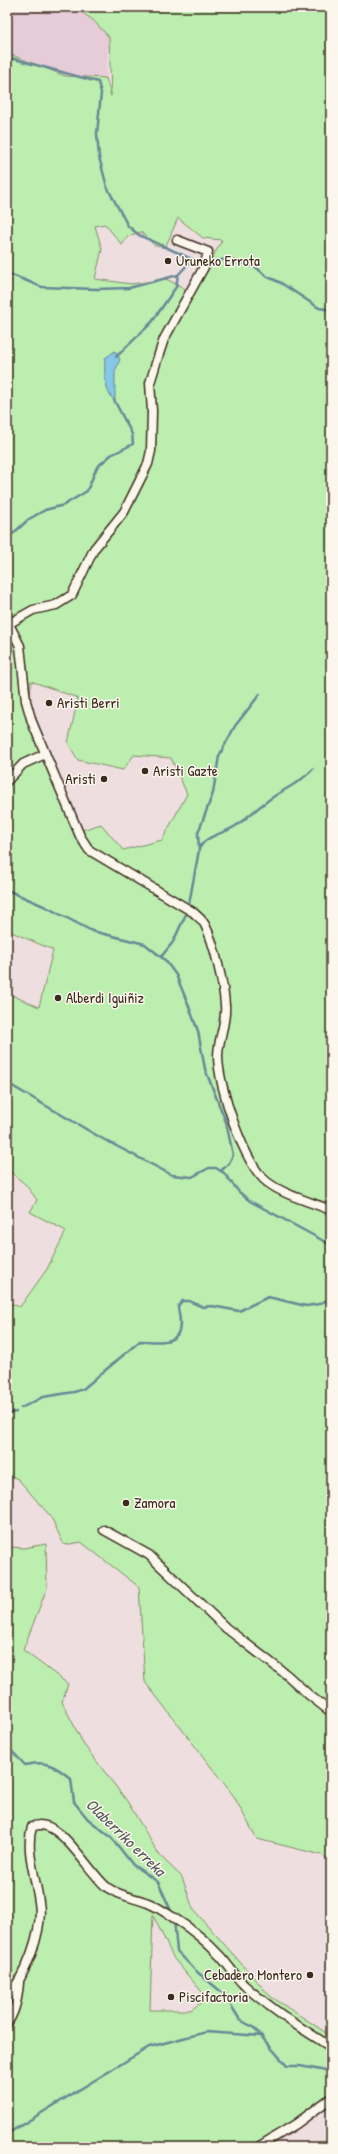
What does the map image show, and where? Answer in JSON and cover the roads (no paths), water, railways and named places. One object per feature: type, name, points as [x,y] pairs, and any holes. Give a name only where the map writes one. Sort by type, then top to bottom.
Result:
[{"type":"street","points":[[177,240],[208,252],[204,267],[164,339],[150,383],[152,411],[151,451],[148,464],[124,512],[94,549],[72,595],[56,605],[33,610],[8,621],[20,646],[26,701],[32,722],[80,836],[89,850],[193,912],[205,925],[216,962],[226,1006],[218,1056],[222,1079],[233,1122],[250,1162],[266,1181],[277,1188],[331,1210]]},
{"type":"street","points":[[7,781],[23,764],[45,754]]},
{"type":"street","points":[[104,1530],[149,1555],[226,1628],[288,1675],[309,1695],[331,1712]]},
{"type":"street","points":[[7,1998],[19,1980],[40,1926],[40,1902],[30,1835],[32,1826],[37,1824],[49,1827],[65,1838],[77,1850],[92,1874],[108,1888],[148,1903],[177,1919],[201,1938],[243,1984],[267,2004],[288,2021],[331,2047]]},
{"type":"street","points":[[7,2023],[12,2017],[18,1996],[19,1980]]},
{"type":"street","points":[[258,2147],[296,2124],[331,2098]]},
{"type":"water","points":[[115,351],[120,359],[115,372],[115,401],[111,397],[107,387],[105,358]]},
{"type":"waterway","points":[[7,57],[98,82],[101,93],[97,134],[99,157],[107,187],[128,226],[139,235],[198,262]]},
{"type":"waterway","points":[[208,262],[228,259],[257,268],[266,276],[281,283],[319,308],[331,310]]},
{"type":"waterway","points":[[116,357],[152,322],[176,287],[178,275],[188,264],[203,262]]},
{"type":"waterway","points":[[7,273],[42,287],[96,289],[129,288],[178,275]]},
{"type":"waterway","points":[[7,539],[29,519],[45,510],[64,505],[87,491],[97,467],[111,455],[133,444],[132,434],[114,400]]},
{"type":"waterway","points":[[189,904],[199,850],[198,833],[213,793],[219,756],[235,726],[260,694]]},
{"type":"waterway","points":[[199,849],[206,840],[237,825],[262,805],[302,779],[313,769]]},
{"type":"waterway","points":[[7,890],[46,907],[92,931],[145,944],[165,960],[176,975],[188,1004],[198,1031],[205,1069],[226,1122],[233,1155],[229,1163],[221,1171]]},
{"type":"waterway","points":[[161,957],[173,942],[186,914]]},
{"type":"waterway","points":[[7,1083],[103,1139],[172,1175],[192,1177],[209,1168],[216,1168],[224,1173],[239,1192],[250,1201],[331,1245]]},
{"type":"waterway","points":[[21,1408],[43,1397],[83,1389],[140,1341],[160,1342],[167,1341],[177,1336],[180,1320],[178,1306],[182,1301],[189,1301],[203,1307],[212,1306],[239,1311],[268,1297],[306,1306],[319,1304],[331,1298]]},
{"type":"waterway","points":[[7,1414],[16,1412]]},
{"type":"waterway","name":"Olaberriko erreka","points":[[7,1746],[25,1765],[39,1763],[50,1765],[71,1779],[74,1802],[88,1819],[111,1837],[133,1865],[158,1882],[172,1913]]},
{"type":"waterway","name":"Olaberriko erreka","points":[[174,1920],[177,1951],[196,1971],[224,1994],[240,2020],[253,2027],[287,2066],[300,2066],[331,2072]]},
{"type":"waterway","points":[[7,2134],[149,2047],[206,2032],[262,2036]]},
{"type":"place","name":"Uruneko Errota","points":[[168,261]]},
{"type":"place","name":"Aristi Berri","points":[[49,703]]},
{"type":"place","name":"Aristi Gazte","points":[[145,771]]},
{"type":"place","name":"Aristi","points":[[104,779]]},
{"type":"place","name":"Alberdi Iguiñiz","points":[[58,998]]},
{"type":"place","name":"Zamora","points":[[126,1503]]},
{"type":"place","name":"Cebadero Montero","points":[[310,1975]]},
{"type":"place","name":"Piscifactoria","points":[[171,1997]]}]
